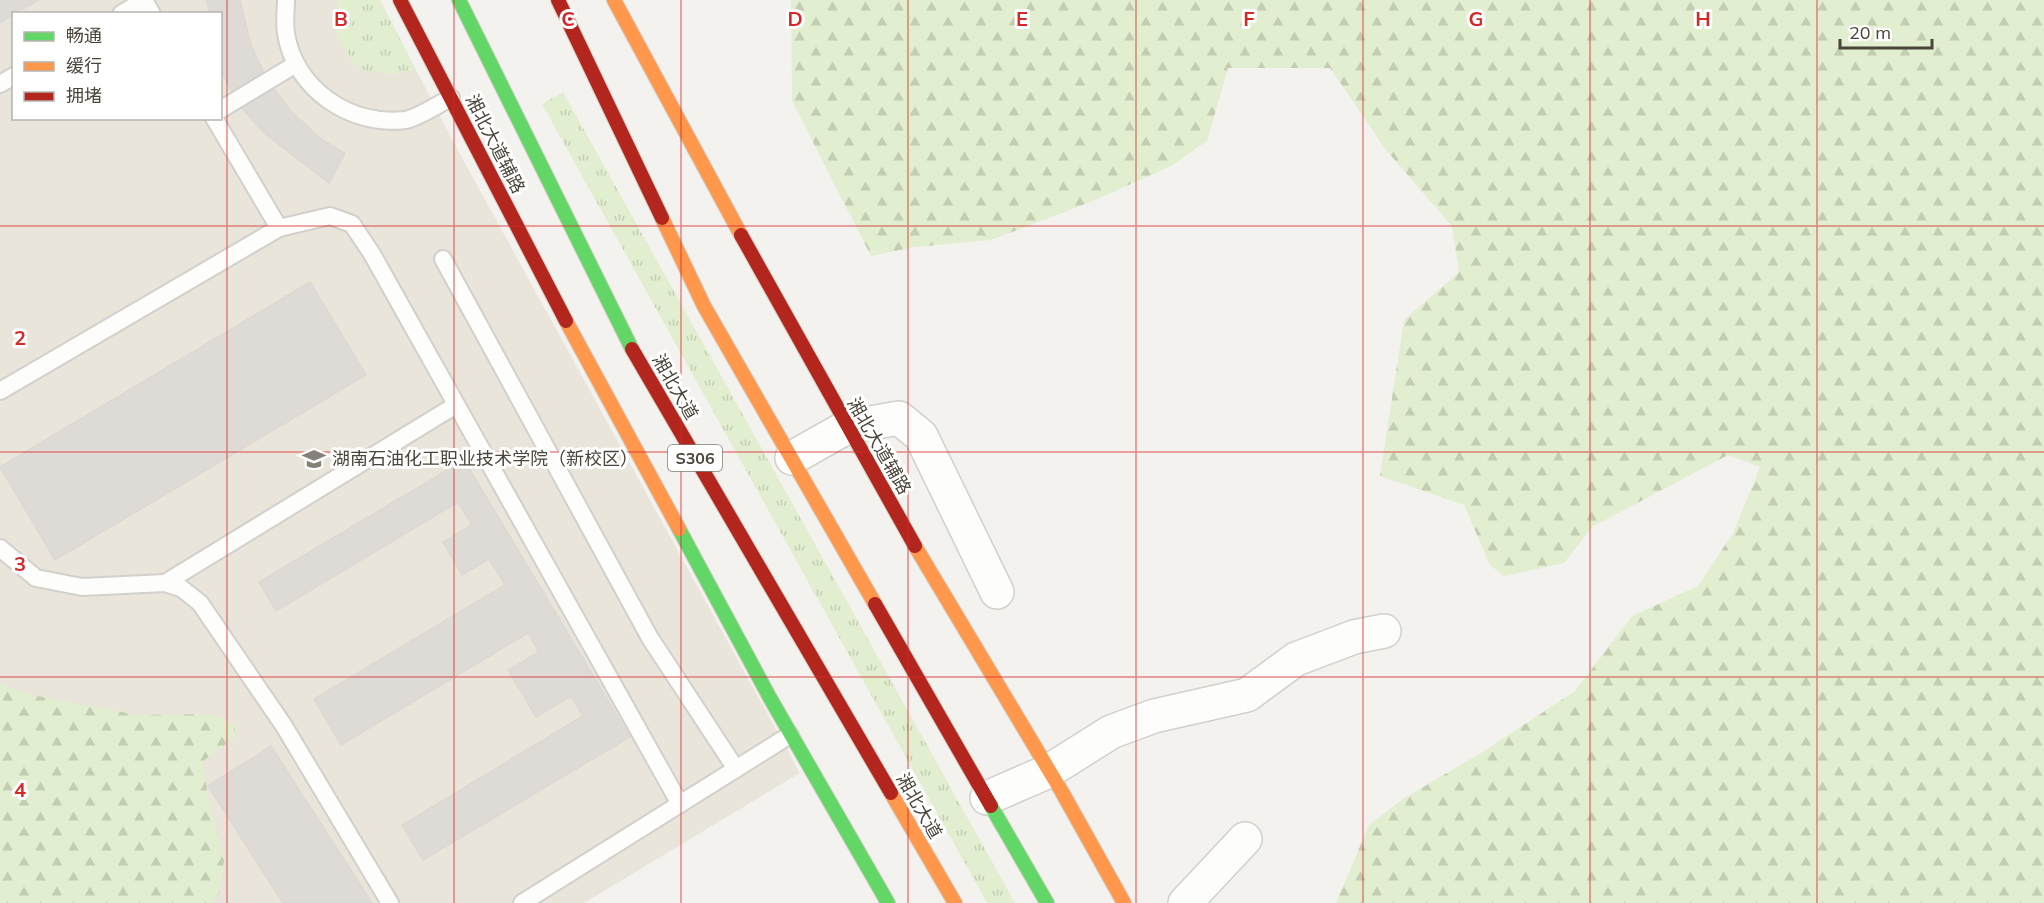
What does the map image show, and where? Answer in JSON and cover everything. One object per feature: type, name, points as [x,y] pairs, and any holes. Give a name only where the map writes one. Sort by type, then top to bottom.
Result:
[{"type":"main road","name":"湘北大道辅路","points":[[400,0],[558,306],[790,735],[888,903]]},
{"type":"main road","name":"湘北大道","points":[[459,0],[635,355],[955,903]]},
{"type":"main road","points":[[558,0],[704,306],[1047,903]]},
{"type":"main road","name":"湘北大道辅路","points":[[614,0],[739,234],[847,427],[954,613],[1095,848],[1124,903]]},
{"type":"street","points":[[792,458],[847,427],[899,418],[921,436],[997,592]]},
{"type":"street","points":[[987,798],[1049,771],[1111,732],[1154,716],[1247,695],[1296,659],[1354,638],[1384,631]]},
{"type":"street","points":[[1185,903],[1245,839]]},
{"type":"lane","points":[[124,12],[144,0]]},
{"type":"lane","points":[[286,0],[286,33],[296,64],[315,91],[342,110],[374,120],[406,120],[451,98]]},
{"type":"lane","points":[[222,109],[296,64]]},
{"type":"lane","points":[[215,120],[279,228]]},
{"type":"lane","points":[[0,391],[279,228],[330,216],[352,224],[372,254],[680,804]]},
{"type":"lane","points":[[443,259],[650,638],[736,769]]},
{"type":"lane","points":[[165,583],[456,405]]},
{"type":"lane","points":[[0,548],[36,578],[82,587],[165,583],[181,588],[200,603],[284,726],[390,903]]},
{"type":"lane","points":[[522,903],[790,735]]},
{"type":"shaded area","name":"湖南石油化工职业技术学院（新校区）","points":[[0,0],[380,0],[455,145],[800,773],[584,903],[0,903]]},
{"type":"green space","points":[[337,0],[380,0],[415,69],[396,75],[364,70],[355,65],[339,41],[335,28]]},
{"type":"green space","points":[[791,0],[2044,0],[2044,903],[1336,903],[1369,825],[1403,799],[1484,751],[1575,691],[1632,616],[1698,586],[1733,533],[1760,467],[1728,455],[1592,527],[1564,563],[1504,576],[1490,565],[1464,505],[1380,476],[1404,320],[1459,272],[1452,226],[1386,150],[1330,68],[1228,68],[1207,141],[1171,166],[1093,201],[991,240],[914,247],[871,256],[792,101]]},
{"type":"green space","points":[[563,92],[1015,903],[987,903],[542,104]]},
{"type":"green space","points":[[0,684],[32,695],[137,715],[213,714],[235,725],[235,737],[202,762],[224,860],[219,893],[211,903],[0,903]]},
{"type":"building","points":[[0,0],[39,0],[18,12],[12,12],[12,15],[0,23]]},
{"type":"building","points":[[207,0],[240,0],[251,45],[267,79],[290,110],[321,139],[345,153],[329,183],[264,133],[240,106],[222,74],[222,12],[209,12]]},
{"type":"building","points":[[310,282],[366,375],[55,560],[0,467]]},
{"type":"building","points":[[464,460],[630,737],[423,860],[402,825],[583,716],[571,696],[536,717],[508,670],[539,652],[528,633],[341,745],[314,699],[505,585],[489,559],[462,575],[443,542],[472,525],[458,502],[276,611],[259,582]]},
{"type":"building","points":[[271,746],[372,903],[283,903],[208,786]]},
{"type":"traffic: fast","points":[[459,0],[632,349]]},
{"type":"traffic: fast","points":[[679,529],[770,698],[888,903]]},
{"type":"traffic: fast","points":[[991,806],[1047,903]]},
{"type":"traffic: slow","points":[[614,0],[741,235]]},
{"type":"traffic: slow","points":[[662,218],[704,306],[875,604]]},
{"type":"traffic: slow","points":[[566,321],[679,529]]},
{"type":"traffic: slow","points":[[915,546],[1062,792],[1124,903]]},
{"type":"traffic: slow","points":[[891,793],[955,903]]},
{"type":"traffic: jam","points":[[400,0],[566,321]]},
{"type":"traffic: jam","points":[[558,0],[662,218]]},
{"type":"traffic: jam","points":[[741,235],[915,546]]},
{"type":"traffic: jam","points":[[632,349],[891,793]]},
{"type":"traffic: jam","points":[[875,604],[991,806]]},
{"type":"place","name":"湖南石油化工职业技术学院（新校区）","points":[[314,459]]}]
